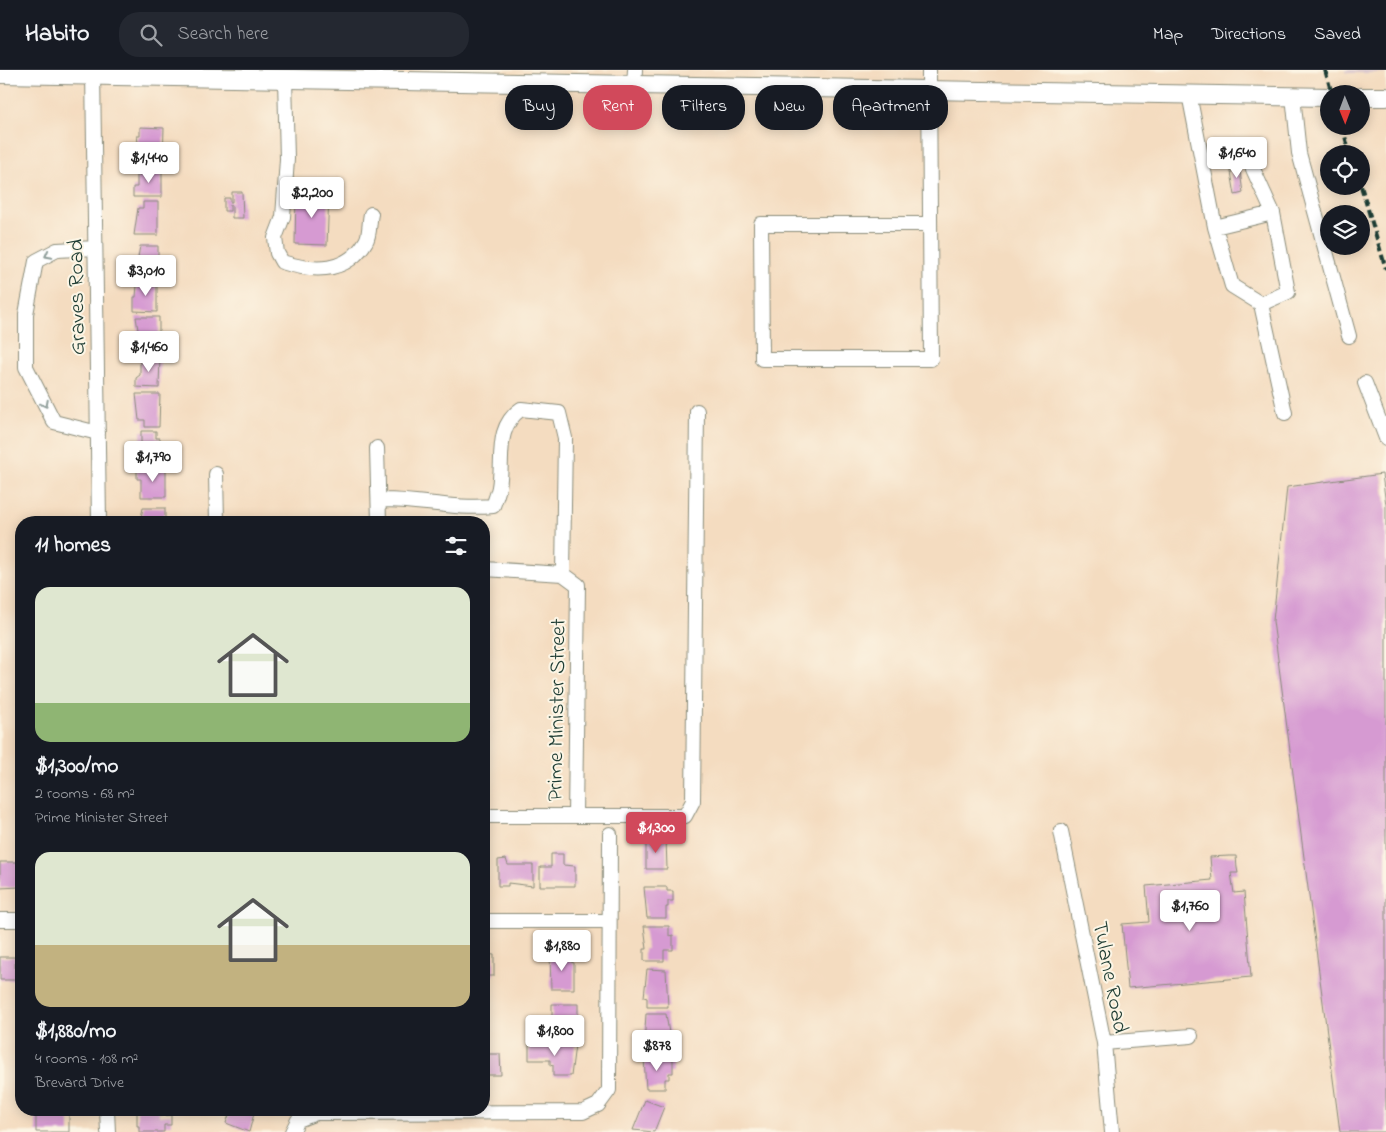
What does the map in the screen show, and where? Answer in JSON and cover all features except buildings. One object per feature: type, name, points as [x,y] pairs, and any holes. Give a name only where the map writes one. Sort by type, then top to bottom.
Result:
[{"type":"main road","points":[[0,74],[93,72],[285,78],[635,77],[833,85]]},
{"type":"main road","points":[[948,89],[1320,97]]},
{"type":"main road","points":[[1370,97],[1386,97]]},
{"type":"street","points":[[929,70],[929,85]]},
{"type":"street","name":"Graves Road","points":[[93,72],[99,516]]},
{"type":"street","points":[[285,78],[287,159],[283,217],[275,238],[277,253],[282,262],[307,269],[329,269],[349,259],[367,241],[370,214]]},
{"type":"street","points":[[1189,94],[1215,227],[1232,286],[1261,304],[1285,414]]},
{"type":"street","points":[[1293,96],[1299,153],[1349,336]]},
{"type":"street","points":[[929,130],[931,359],[762,358],[761,224],[930,224]]},
{"type":"street","points":[[1202,160],[1248,150],[1253,169],[1273,213],[1288,292],[1261,304]]},
{"type":"street","points":[[1215,227],[1273,213]]},
{"type":"street","points":[[95,248],[57,250],[36,261],[26,314],[26,366],[54,422],[98,434]]},
{"type":"street","points":[[1365,383],[1386,438]]},
{"type":"street","points":[[378,500],[402,499],[478,508],[493,506],[499,487],[502,433],[512,415],[520,410],[559,413],[565,438],[563,574],[490,569]]},
{"type":"street","name":"Prime Minister Street","points":[[563,574],[578,585],[575,816],[685,816],[693,801],[697,410]]},
{"type":"street","points":[[377,448],[379,516]]},
{"type":"street","points":[[216,474],[217,516]]},
{"type":"street","points":[[490,816],[575,816]]},
{"type":"street","name":"Tulane Road","points":[[1061,831],[1104,1043],[1112,1132]]},
{"type":"street","points":[[490,1112],[583,1112],[598,1105],[609,1090],[610,834]]},
{"type":"street","points":[[0,920],[15,920]]},
{"type":"street","points":[[490,921],[609,921]]},
{"type":"street","points":[[1104,1043],[1191,1036]]},
{"type":"street","points":[[108,1116],[108,1132]]},
{"type":"street","points":[[292,1132],[298,1120],[308,1116]]},
{"type":"shaded area","points":[[1345,70],[1386,70],[1386,73],[1346,73]]},
{"type":"railway","points":[[1325,70],[1329,85]]},
{"type":"railway","points":[[1345,135],[1347,145]]},
{"type":"railway","points":[[1364,195],[1386,269]]}]
